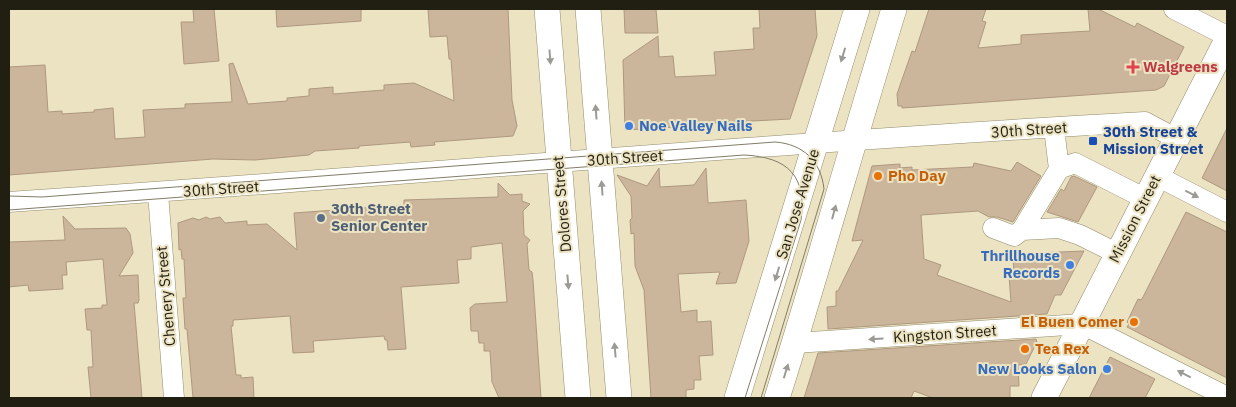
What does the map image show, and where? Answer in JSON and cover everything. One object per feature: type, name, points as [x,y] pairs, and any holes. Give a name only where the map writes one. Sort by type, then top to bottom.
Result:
[{"type":"main road","name":"Dolores Street","points":[[547,9],[578,398]]},
{"type":"main road","points":[[588,9],[619,398]]},
{"type":"main road","name":"San Jose Avenue","points":[[737,398],[817,144],[857,9]]},
{"type":"main road","points":[[777,398],[894,9]]},
{"type":"main road","name":"Mission Street","points":[[1044,398],[1227,40]]},
{"type":"street","points":[[1174,9],[1227,36]]},
{"type":"street","name":"30th Street","points":[[9,202],[1145,122],[1177,139]]},
{"type":"street","points":[[993,228],[1014,236],[1022,230],[1059,169],[1054,128]]},
{"type":"street","points":[[1059,169],[1075,163],[1146,199]]},
{"type":"street","points":[[1158,176],[1227,212]]},
{"type":"street","name":"Chenery Street","points":[[158,193],[174,398]]},
{"type":"street","points":[[1022,230],[1059,228],[1080,235],[1118,254]]},
{"type":"street","points":[[1082,324],[1227,397]]},
{"type":"street","name":"Kingston Street","points":[[795,343],[1082,324]]},
{"type":"building","points":[[193,9],[214,9],[219,61],[184,64],[181,22],[194,22]]},
{"type":"building","points":[[276,9],[361,9],[361,21],[277,27]]},
{"type":"building","points":[[428,9],[508,9],[512,100],[517,126],[513,136],[434,142],[435,145],[411,147],[410,142],[359,146],[359,148],[315,151],[309,155],[255,160],[213,159],[9,175],[9,67],[45,65],[48,112],[62,111],[62,114],[94,112],[94,110],[113,108],[115,139],[145,137],[143,110],[185,108],[185,104],[232,102],[229,64],[233,63],[248,104],[287,101],[287,98],[309,96],[309,89],[333,87],[333,94],[384,90],[384,85],[414,83],[454,101],[451,59],[449,59],[447,36],[430,37]]},
{"type":"building","points":[[624,9],[656,9],[658,33],[625,33]]},
{"type":"building","points":[[759,9],[815,9],[817,36],[790,119],[625,130],[623,60],[658,36],[659,57],[673,56],[675,77],[716,75],[714,52],[754,49],[753,28],[760,28]]},
{"type":"building","points":[[929,9],[986,9],[982,21],[986,22],[978,48],[1021,44],[1021,35],[1090,31],[1088,9],[1098,9],[1135,27],[1137,23],[1184,47],[1164,86],[1156,90],[902,108],[902,106],[898,106],[897,94],[912,51],[915,52]]},
{"type":"building","points":[[1227,128],[1227,191],[1202,178]]},
{"type":"building","points":[[1017,162],[1041,176],[1013,222],[997,217],[989,217],[978,211],[921,215],[924,259],[941,265],[937,275],[1011,302],[1009,276],[1014,276],[1013,254],[1084,251],[1061,295],[1055,295],[1047,314],[828,329],[827,307],[836,306],[836,291],[838,291],[863,240],[852,241],[872,166],[900,164],[900,168],[912,167],[912,170],[973,167],[974,163],[1011,171]]},
{"type":"building","points":[[659,168],[660,187],[694,185],[706,168],[708,203],[746,200],[749,241],[736,283],[716,284],[720,272],[678,274],[681,312],[697,310],[697,322],[711,321],[713,355],[699,356],[701,380],[694,380],[694,389],[686,390],[686,398],[651,398],[644,290],[635,266],[634,233],[631,234],[631,196],[617,175],[647,186]]},
{"type":"building","points":[[1074,176],[1097,187],[1078,222],[1047,212],[1061,189],[1064,191],[1071,177]]},
{"type":"building","points":[[498,183],[510,195],[522,194],[522,201],[530,204],[523,211],[524,235],[530,240],[527,244],[529,270],[532,272],[533,280],[541,398],[499,398],[492,382],[490,351],[484,351],[484,343],[479,343],[478,331],[471,331],[470,308],[475,304],[507,302],[502,243],[471,247],[471,259],[457,260],[459,283],[401,287],[406,349],[388,350],[387,340],[385,340],[384,336],[313,341],[314,352],[293,353],[290,316],[233,320],[233,326],[231,326],[236,375],[241,375],[241,378],[253,377],[254,398],[193,398],[187,329],[185,329],[183,298],[186,298],[184,259],[182,259],[181,249],[179,250],[178,223],[193,218],[199,220],[206,217],[210,219],[220,217],[225,223],[247,221],[247,225],[267,224],[297,250],[294,213],[404,205],[404,200],[498,197]]},
{"type":"building","points":[[1186,212],[1227,232],[1227,378],[1127,327],[1129,324],[1127,322],[1138,299],[1141,300],[1143,297]]},
{"type":"building","points":[[63,216],[75,229],[126,228],[130,234],[133,253],[119,276],[138,275],[139,300],[138,303],[134,303],[142,398],[91,398],[88,367],[93,367],[91,330],[87,330],[85,309],[102,308],[102,305],[107,305],[103,259],[66,262],[67,275],[62,275],[63,289],[29,291],[28,285],[9,287],[9,242],[65,240]]},
{"type":"building","points":[[1036,339],[1037,342],[1026,364],[1018,365],[1019,386],[1010,386],[1010,398],[933,398],[914,391],[911,398],[804,398],[818,353]]},
{"type":"building","points":[[1110,357],[1155,379],[1145,398],[1089,398]]},
{"type":"tram line","points":[[9,196],[42,197],[775,142],[785,143],[802,150],[815,162],[824,189],[761,398]]},
{"type":"tram line","points":[[9,210],[744,155],[772,160],[783,165],[797,181],[801,192],[801,220],[745,398]]},
{"type":"place","name":"Walgreens","points":[[1133,67]]},
{"type":"place","name":"Noe Valley Nails","points":[[629,126]]},
{"type":"place","name":"30th Street & Mission Street","points":[[1093,141]]},
{"type":"place","name":"Pho Day","points":[[878,176]]},
{"type":"place","name":"30th Street Senior Center","points":[[321,218]]},
{"type":"place","name":"Thrillhouse Records","points":[[1070,265]]},
{"type":"place","name":"El Buen Comer","points":[[1134,322]]},
{"type":"place","name":"Tea Rex","points":[[1025,349]]},
{"type":"place","name":"New Looks Salon","points":[[1107,369]]}]
